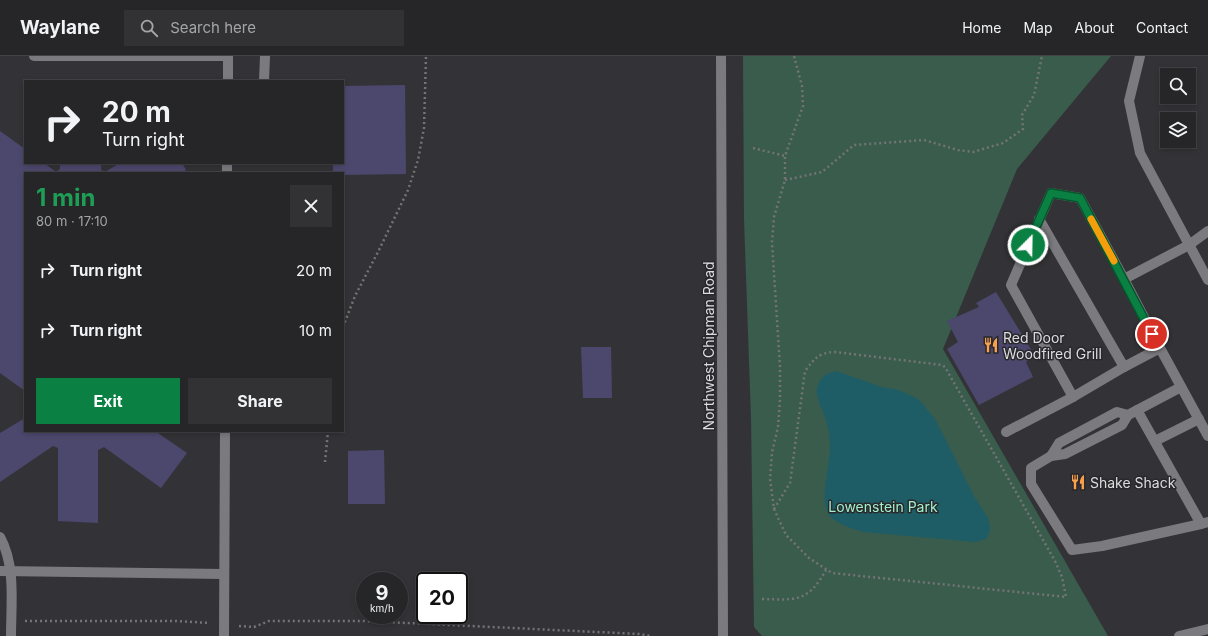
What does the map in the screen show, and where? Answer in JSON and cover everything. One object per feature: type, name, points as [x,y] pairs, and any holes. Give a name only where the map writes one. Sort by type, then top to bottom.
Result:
[{"type":"main road","points":[[34,56],[228,56],[228,80]]},
{"type":"main road","points":[[264,80],[265,56]]},
{"type":"main road","name":"Northwest Chipman Road","points":[[720,56],[723,636]]},
{"type":"main road","points":[[1140,56],[1129,101],[1140,153],[1208,280]]},
{"type":"main road","points":[[1073,397],[1011,285],[1051,193],[1080,198],[1208,436]]},
{"type":"main road","points":[[1039,219],[1124,367]]},
{"type":"main road","points":[[1124,279],[1189,245],[1208,231]]},
{"type":"main road","points":[[1006,432],[1073,397],[1160,348]]},
{"type":"main road","points":[[1133,412],[1154,441],[1204,523],[1102,546],[1072,550],[1031,484],[1030,468],[1051,456],[1065,454],[1122,425],[1133,412],[1181,387]]},
{"type":"main road","points":[[1051,456],[1059,443],[1066,439],[1117,412],[1133,412]]},
{"type":"main road","points":[[1154,441],[1199,419]]},
{"type":"main road","points":[[224,636],[225,432]]},
{"type":"main road","points":[[0,537],[4,544],[11,571],[11,636]]},
{"type":"main road","points":[[0,571],[224,574]]},
{"type":"main road","points":[[1179,636],[1208,629]]},
{"type":"path","points":[[344,325],[355,296],[408,190],[418,160],[424,128],[426,56]]},
{"type":"path","points":[[774,509],[790,483],[805,371],[813,360],[824,353],[835,352],[942,365],[945,367],[991,446],[1055,560],[1062,577],[1066,597],[832,573],[809,558],[786,535],[774,509],[770,480],[772,452],[778,427],[780,367],[772,242],[774,217],[785,180],[785,156],[803,106],[802,86],[794,56]]},
{"type":"path","points":[[785,180],[822,172],[854,145],[924,140],[958,150],[973,152],[1003,143],[1023,129],[1022,115],[1034,95],[1042,56]]},
{"type":"path","points":[[753,148],[785,156]]},
{"type":"path","points":[[325,462],[328,432]]},
{"type":"path","points":[[762,599],[788,600],[805,595],[814,589],[826,570]]},
{"type":"path","points":[[11,621],[176,621],[254,627],[269,621],[365,622],[639,634],[651,636]]},
{"type":"green space","name":"Lowenstein Park","points":[[743,56],[1111,56],[1017,169],[943,349],[1108,636],[762,636],[754,627],[751,418],[744,219]]},
{"type":"water","points":[[836,371],[882,387],[899,390],[921,402],[935,419],[974,496],[988,518],[990,527],[989,534],[986,539],[975,542],[864,532],[844,525],[830,516],[825,502],[825,493],[830,455],[830,439],[826,420],[818,399],[817,388],[819,381],[824,376]]},
{"type":"building","points":[[405,85],[406,174],[344,175],[344,172],[333,172],[333,164],[344,164],[344,86]]},
{"type":"building","points":[[0,131],[24,148],[24,164],[45,164],[56,172],[24,172],[24,390],[0,373]]},
{"type":"building","points":[[60,164],[101,164],[101,170],[105,172],[56,172],[60,169]]},
{"type":"building","points":[[118,164],[183,164],[186,170],[183,172],[105,172]]},
{"type":"building","name":"Red Door Woodfired Grill","points":[[996,292],[1035,356],[1026,362],[1033,377],[979,405],[947,349],[958,342],[947,321],[979,307],[976,303]]},
{"type":"building","points":[[581,347],[611,347],[612,398],[583,398]]},
{"type":"building","points":[[24,419],[24,432],[156,432],[187,453],[161,488],[104,447],[98,450],[98,523],[58,521],[58,448],[53,446],[0,482],[0,433]]},
{"type":"building","points":[[384,450],[385,504],[348,504],[348,451]]},
{"type":"slow traffic","points":[[1091,219],[1114,261]]},
{"type":"place","name":"Red Door Woodfired Grill","points":[[991,345]]},
{"type":"place","name":"Shake Shack","points":[[1078,482]]},
{"type":"route","points":[[1028,245],[1051,193],[1080,198],[1152,334]]}]
